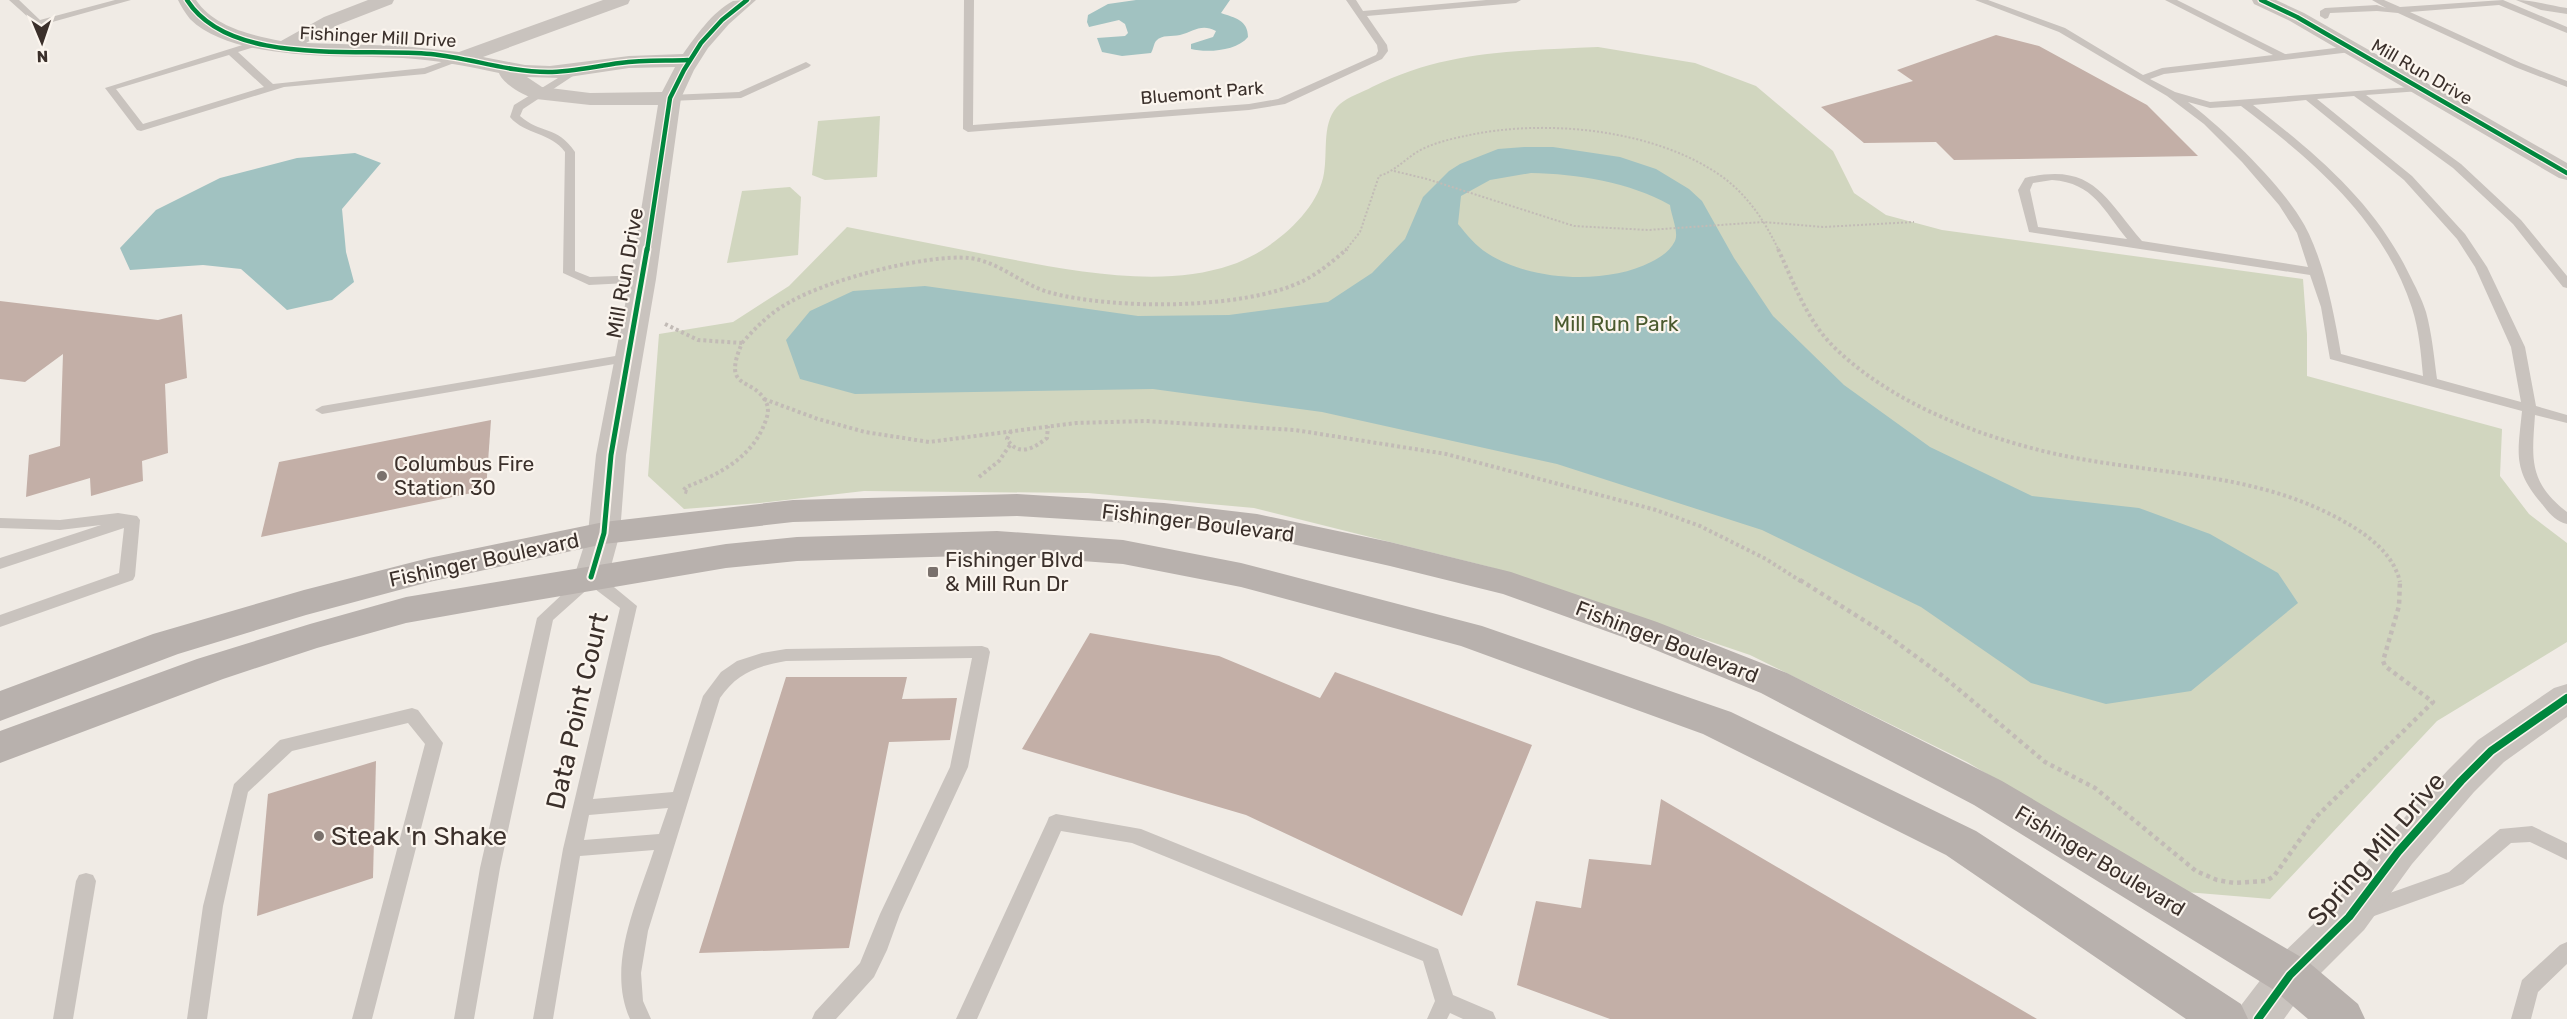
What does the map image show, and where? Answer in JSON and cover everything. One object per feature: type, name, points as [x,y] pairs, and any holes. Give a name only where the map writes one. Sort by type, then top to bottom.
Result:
[{"type":"main road","name":"Fishinger Boulevard","points":[[0,706],[166,644],[304,603],[429,570],[604,533],[793,511],[1028,506],[1164,514],[1257,525],[1390,554],[1511,584],[1644,631],[1774,684],[1988,793],[2290,975],[2342,1019]]},
{"type":"main road","name":"Fishinger Boulevard","points":[[0,747],[210,669],[321,634],[405,610],[591,577],[726,556],[796,549],[1008,544],[1123,552],[1229,573],[1469,635],[1717,723],[1961,843],[2224,1019]]},
{"type":"street","name":"Fishinger Mill Drive","points":[[187,0],[198,17],[221,30],[258,42],[319,50],[404,51],[465,57],[500,68],[539,72],[574,72],[631,62],[688,60]]},
{"type":"street","points":[[286,46],[332,21],[385,0]]},
{"type":"street","points":[[465,57],[621,0]]},
{"type":"street","name":"Mill Run Drive","points":[[591,577],[604,533],[611,455],[643,279],[670,98],[688,60],[728,15],[747,0]]},
{"type":"street","name":"Mill Run Drive","points":[[2261,0],[2297,17],[2567,173]]},
{"type":"street","name":"Fishinger Mill Drive","points":[[500,68],[514,81],[537,93],[590,99],[670,98]]},
{"type":"street","name":"Spring Mill Drive","points":[[2258,1019],[2290,975],[2349,916],[2398,852],[2461,781],[2491,751],[2567,698]]},
{"type":"lane","points":[[14,0],[38,24],[126,0]]},
{"type":"lane","name":"Bluemont Park","points":[[969,0],[968,129],[1281,102],[1379,57],[1383,51],[1382,45],[1351,0]]},
{"type":"lane","points":[[1361,14],[1516,0]]},
{"type":"lane","points":[[1980,0],[2062,30],[2171,94],[2208,122],[2246,160],[2283,203],[2303,233],[2327,307],[2335,356],[2567,419]]},
{"type":"lane","points":[[2170,0],[2284,57]]},
{"type":"lane","points":[[2377,0],[2392,11],[2567,84]]},
{"type":"lane","points":[[2392,11],[2498,1],[2522,1],[2544,8],[2567,11]]},
{"type":"lane","points":[[2498,1],[2567,30]]},
{"type":"lane","points":[[2297,17],[2325,15],[2342,20],[2392,16],[2392,11]]},
{"type":"lane","points":[[258,42],[110,88],[141,128],[283,84],[425,71],[465,57]]},
{"type":"lane","points":[[2142,79],[2162,71],[2352,49]]},
{"type":"lane","points":[[231,51],[272,88]]},
{"type":"lane","points":[[670,98],[741,95],[806,65]]},
{"type":"lane","points":[[574,72],[537,93],[518,107],[515,117],[519,123],[552,133],[565,141],[570,152],[569,273],[589,280],[643,279]]},
{"type":"lane","points":[[2171,94],[2210,105],[2420,88]]},
{"type":"lane","points":[[2357,94],[2457,166],[2517,222],[2567,284]]},
{"type":"lane","points":[[2309,98],[2408,178],[2461,237],[2481,267],[2518,347],[2529,408],[2525,461],[2533,484],[2567,519]]},
{"type":"lane","points":[[2244,103],[2307,151],[2343,184],[2371,218],[2400,264],[2420,312],[2427,346],[2430,382]]},
{"type":"lane","points":[[2138,244],[2091,186],[2067,176],[2050,175],[2029,180],[2024,190],[2033,230],[2316,272]]},
{"type":"lane","points":[[321,410],[627,358]]},
{"type":"lane","points":[[0,523],[60,525],[118,518],[132,520]]},
{"type":"lane","points":[[0,564],[132,520]]},
{"type":"lane","points":[[0,621],[127,576],[132,520]]},
{"type":"lane","name":"Data Point Court","points":[[464,1019],[490,868],[545,618],[591,577],[629,606],[572,849],[543,1019]]},
{"type":"lane","points":[[641,1019],[633,1002],[631,972],[638,931],[712,696],[721,681],[735,668],[758,659],[786,655],[982,651],[959,767],[890,914],[878,950],[867,970],[850,991],[822,1019]]},
{"type":"lane","points":[[197,1019],[213,906],[240,789],[286,745],[412,715],[434,743],[362,1019]]},
{"type":"lane","points":[[581,808],[680,799]]},
{"type":"lane","points":[[966,1019],[1056,822],[1134,835],[1431,955],[1441,1010],[1486,1019]]},
{"type":"lane","points":[[2349,916],[2456,878],[2507,835],[2532,834],[2567,852]]},
{"type":"lane","points":[[572,849],[667,841]]},
{"type":"lane","points":[[63,1019],[86,882]]},
{"type":"lane","points":[[2521,1019],[2529,987],[2567,951]]},
{"type":"path","points":[[1548,128],[1597,132],[1659,146],[1700,164],[1737,189],[1754,208],[1780,254],[1804,309],[1827,340],[1856,368],[1909,400],[1973,428],[2044,451],[2217,478],[2287,494],[2326,509],[2370,538],[2393,564],[2401,584],[2383,662],[2385,666],[2433,702],[2316,818],[2274,876],[2266,881],[2234,883],[2217,880],[2196,871],[2174,855],[2095,788],[2045,762],[1944,677],[1884,633],[1766,559],[1689,522],[1599,493],[1457,457],[1345,436],[1241,425],[1145,421],[1076,423],[946,442],[909,440],[827,421],[764,399],[743,384],[736,375],[736,354],[742,343],[777,309],[816,289],[925,261],[949,258],[977,259],[1033,287],[1078,297],[1179,303],[1220,301],[1265,294],[1288,287],[1315,273],[1349,248],[1360,229],[1379,177],[1395,171],[1403,162],[1428,146],[1478,134],[1548,128]]},
{"type":"path","points":[[1395,171],[1574,226],[1668,230],[1763,222],[1823,227],[1914,222]]},
{"type":"path","points":[[664,323],[698,340],[742,343]]},
{"type":"path","points":[[686,487],[702,482],[728,466],[755,442],[767,414],[768,406],[764,399]]},
{"type":"path","points":[[1011,431],[1007,439],[1010,445],[1016,450],[1025,451],[1037,447],[1047,438],[1048,426]]},
{"type":"green space","name":"Mill Run Park","points":[[1598,47],[1695,63],[1756,86],[1833,151],[1854,193],[1886,215],[1942,230],[2303,279],[2307,376],[2502,429],[2500,476],[2529,514],[2567,543],[2567,642],[2437,721],[2270,899],[2186,892],[1967,762],[1750,655],[1490,567],[1254,508],[1088,493],[864,491],[684,509],[648,476],[659,334],[733,322],[789,286],[847,227],[1017,260],[1110,275],[1173,276],[1203,272],[1231,265],[1260,251],[1302,217],[1320,188],[1324,173],[1326,136],[1330,118],[1340,104],[1347,99],[1400,75],[1455,59],[1511,52]]},
{"type":"green space","points":[[880,116],[877,177],[825,180],[812,175],[818,121]]},
{"type":"green space","points":[[790,187],[801,197],[798,255],[727,263],[742,191]]},
{"type":"water","points":[[1136,0],[1230,0],[1221,13],[1243,23],[1248,37],[1237,45],[1221,50],[1191,49],[1191,44],[1213,37],[1216,31],[1201,28],[1180,35],[1161,37],[1155,42],[1151,53],[1122,56],[1102,52],[1097,38],[1125,36],[1128,33],[1125,24],[1119,20],[1089,27],[1088,15],[1108,4]]},
{"type":"water","points":[[1553,147],[1620,157],[1656,169],[1689,189],[1702,201],[1734,258],[1773,316],[1844,385],[1930,447],[2032,496],[2139,508],[2210,534],[2278,573],[2298,603],[2191,691],[2106,704],[2031,683],[1921,607],[1762,530],[1557,464],[1322,412],[1153,389],[855,394],[800,379],[786,340],[810,311],[853,291],[925,286],[1138,316],[1229,315],[1328,302],[1372,273],[1405,239],[1423,197],[1449,171],[1460,164],[1498,149]],"holes":[[[1531,173],[1620,185],[1638,190],[1670,205],[1675,241],[1662,256],[1633,269],[1591,277],[1568,277],[1524,269],[1504,262],[1479,247],[1458,224],[1461,196],[1490,180]]]},
{"type":"water","points":[[355,153],[381,163],[342,209],[346,252],[354,282],[332,300],[287,310],[241,269],[203,265],[130,270],[120,248],[156,210],[220,178],[297,158]]},
{"type":"building","points":[[1996,35],[2039,46],[2147,105],[2198,156],[1954,160],[1936,142],[1864,143],[1821,107],[1913,81],[1897,70]]},
{"type":"building","points":[[0,301],[158,320],[182,314],[187,378],[165,384],[168,453],[142,461],[143,481],[91,496],[90,478],[26,497],[29,455],[60,446],[63,354],[25,382],[0,379]]},
{"type":"building","name":"Columbus Fire Station 30","points":[[491,420],[486,490],[261,537],[279,462]]},
{"type":"building","points":[[1090,633],[1219,656],[1320,698],[1335,672],[1532,745],[1462,916],[1246,815],[1022,749]]},
{"type":"building","points":[[786,677],[907,677],[902,699],[957,698],[950,740],[889,742],[849,948],[699,953]]},
{"type":"building","name":"Steak 'n Shake","points":[[376,761],[373,878],[257,916],[268,794]]},
{"type":"building","points":[[1661,799],[2037,1019],[1610,1019],[1517,985],[1536,901],[1581,908],[1589,859],[1651,865]]},
{"type":"cycle path","points":[[187,0],[199,16],[225,32],[282,47],[431,54],[539,72],[573,71],[636,61],[688,60]]},
{"type":"cycle path","points":[[591,577],[604,533],[611,455],[643,279],[670,98],[701,43],[722,20],[747,0]]},
{"type":"cycle path","points":[[2261,0],[2297,17],[2567,173]]},
{"type":"cycle path","points":[[2258,1019],[2290,975],[2349,917],[2398,852],[2461,781],[2491,751],[2567,698]]},
{"type":"place","name":"Columbus Fire Station 30","points":[[382,476]]},
{"type":"place","name":"Fishinger Blvd & Mill Run Dr","points":[[933,572]]},
{"type":"place","name":"Steak 'n Shake","points":[[319,836]]}]
